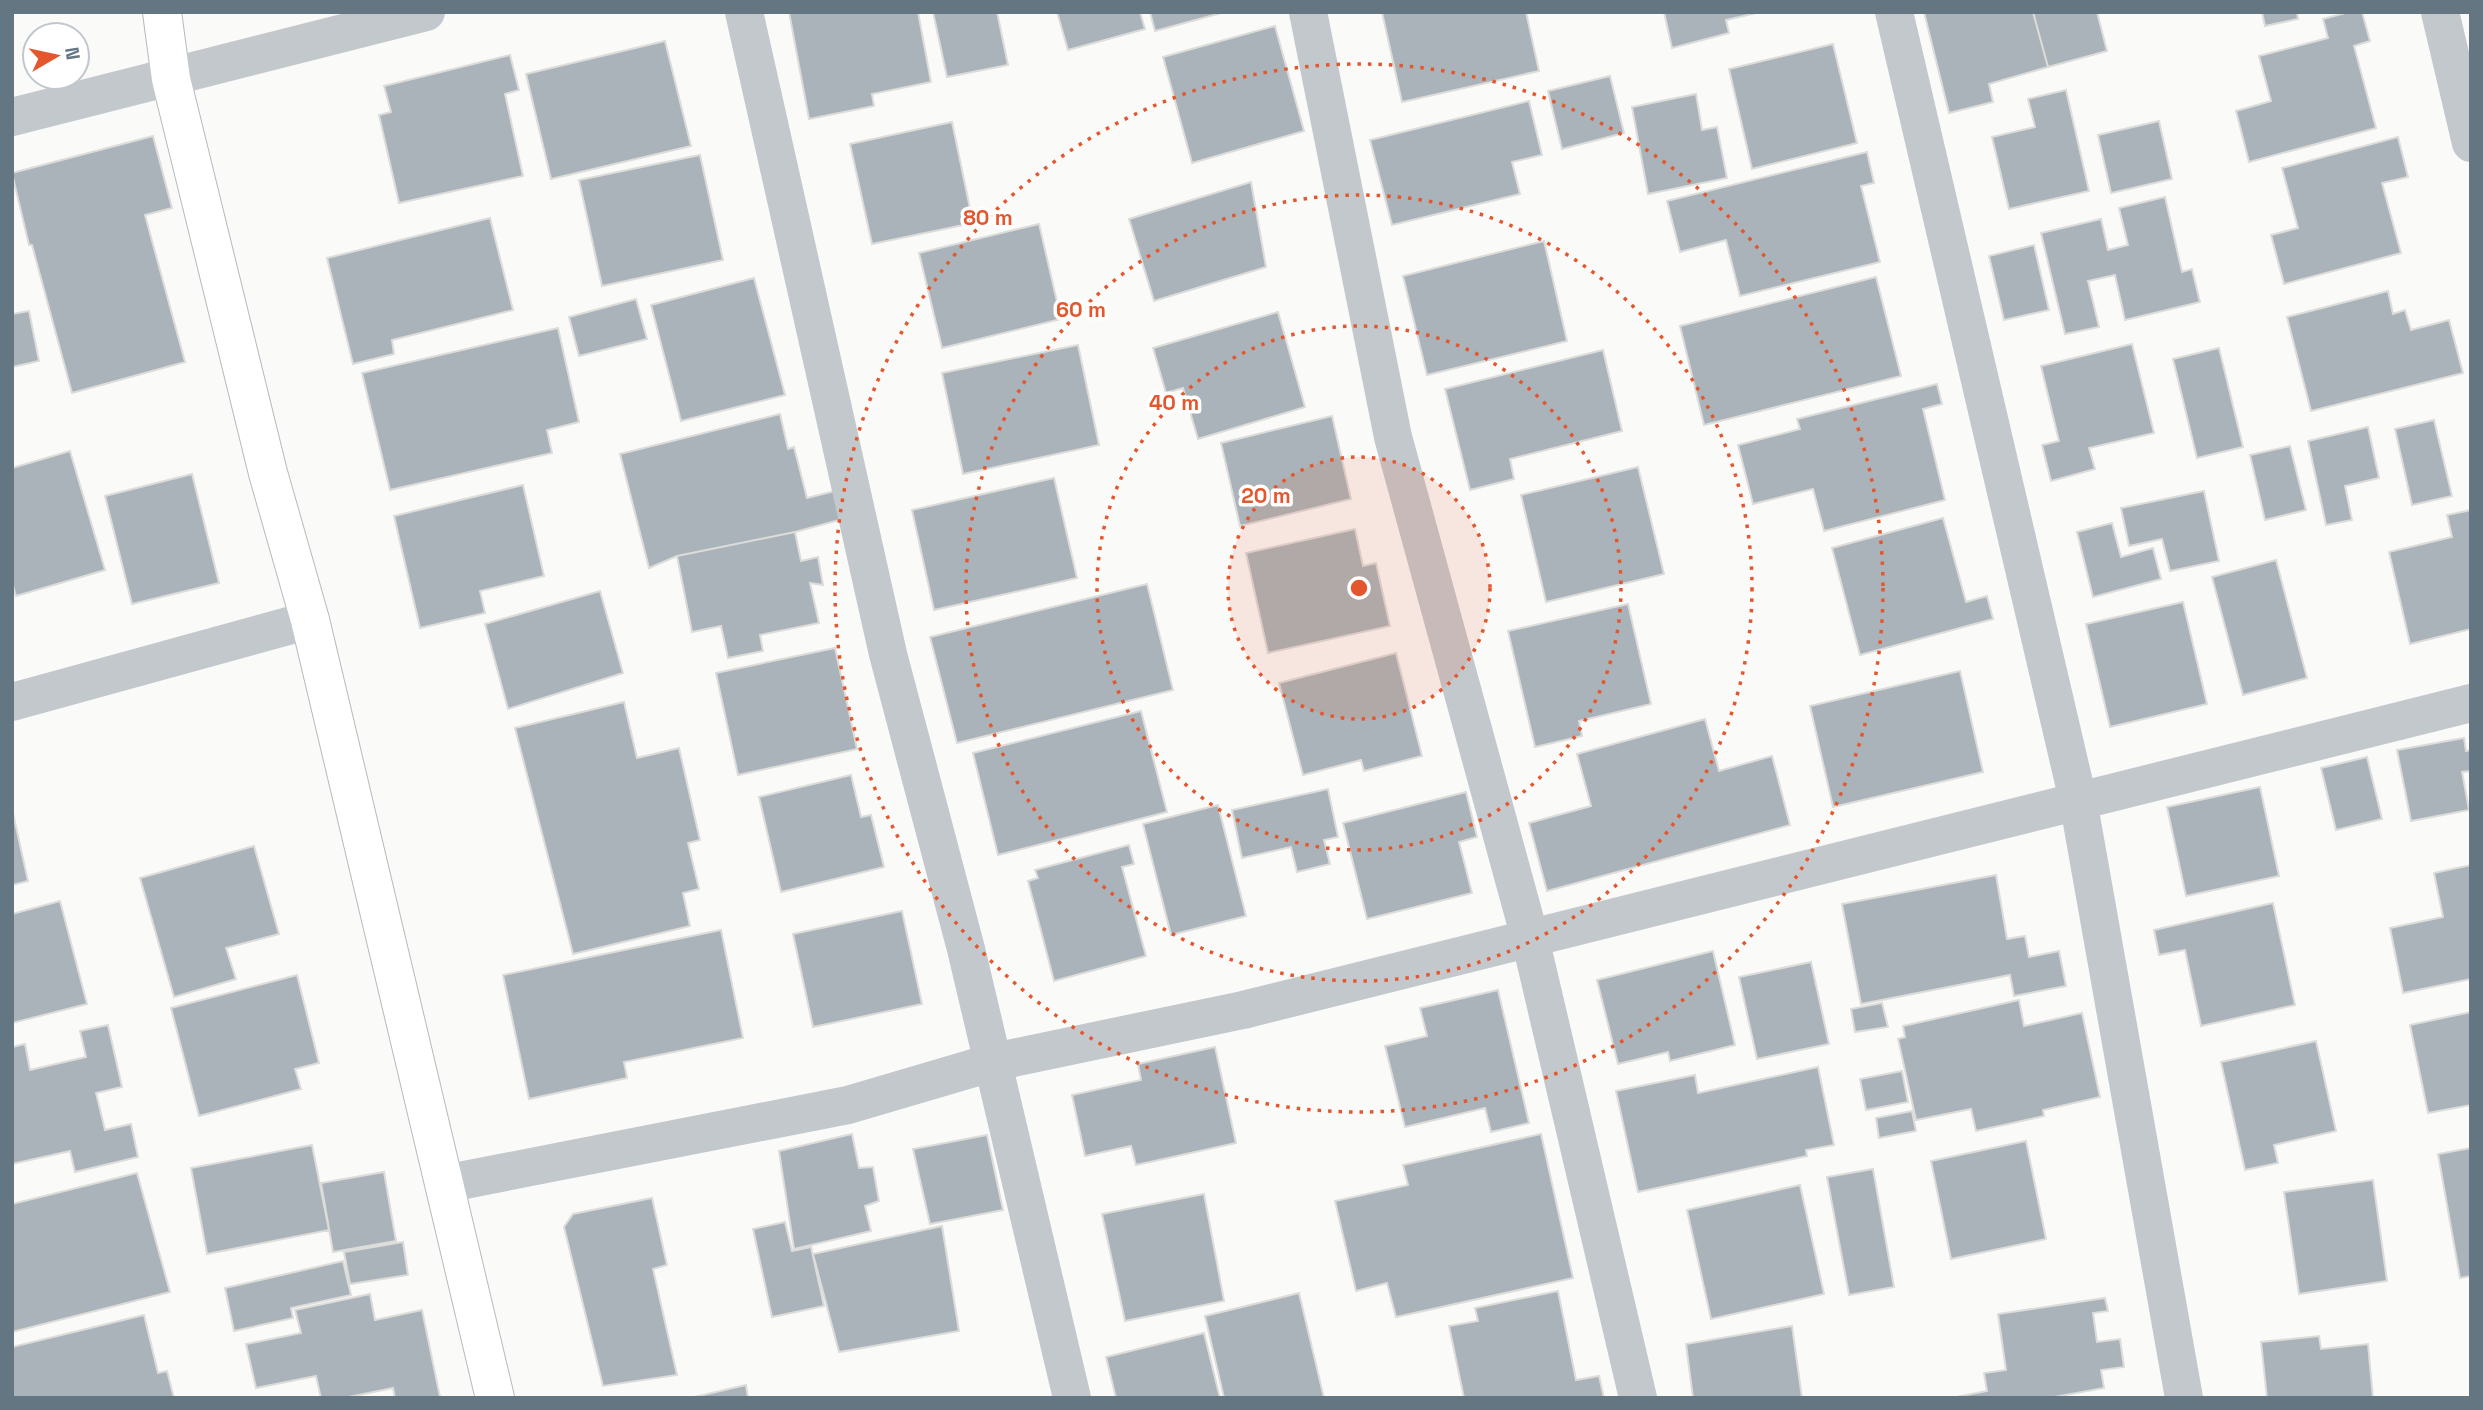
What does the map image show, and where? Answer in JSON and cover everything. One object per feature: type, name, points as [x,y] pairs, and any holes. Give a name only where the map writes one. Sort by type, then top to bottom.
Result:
[{"type":"main road","points":[[162,12],[171,79],[268,473],[310,620],[495,1398]]},
{"type":"street","points":[[12,117],[171,79],[426,12]]},
{"type":"street","points":[[744,12],[888,654],[994,1062],[1072,1398]]},
{"type":"street","points":[[1308,12],[1393,437],[1530,938],[1638,1398]]},
{"type":"street","points":[[1894,12],[2078,800],[2184,1398]]},
{"type":"street","points":[[2440,12],[2471,142]]},
{"type":"street","points":[[12,702],[310,620]]},
{"type":"street","points":[[444,1184],[848,1105],[994,1062],[1243,1010],[2471,704]]},
{"type":"building","points":[[789,12],[918,12],[931,82],[872,94],[874,106],[809,119]]},
{"type":"building","points":[[933,12],[997,12],[1008,65],[947,77]]},
{"type":"building","points":[[1057,12],[1140,12],[1145,29],[1068,50]]},
{"type":"building","points":[[1150,12],[1225,12],[1155,31]]},
{"type":"building","points":[[1382,12],[1526,12],[1539,71],[1402,102]]},
{"type":"building","points":[[1664,12],[1761,12],[1726,20],[1729,33],[1672,48]]},
{"type":"building","points":[[1924,12],[2033,12],[2048,67],[1989,84],[1993,102],[1949,113]]},
{"type":"building","points":[[2033,12],[2097,12],[2107,51],[2048,67]]},
{"type":"building","points":[[2262,12],[2297,12],[2298,19],[2265,26]]},
{"type":"building","points":[[2349,12],[2362,12],[2370,41],[2354,46],[2376,128],[2249,162],[2236,111],[2271,101],[2259,56],[2328,38],[2323,19]]},
{"type":"building","points":[[1275,26],[1304,131],[1192,163],[1163,57]]},
{"type":"building","points":[[665,41],[691,146],[551,179],[526,74]]},
{"type":"building","points":[[1833,44],[1857,143],[1752,169],[1729,69]]},
{"type":"building","points":[[510,55],[519,90],[505,94],[523,176],[399,203],[379,115],[391,112],[384,86]]},
{"type":"building","points":[[1610,76],[1624,133],[1562,149],[1548,91]]},
{"type":"building","points":[[2066,90],[2089,191],[2009,209],[1992,137],[2035,127],[2028,99]]},
{"type":"building","points":[[1696,94],[1702,130],[1717,127],[1727,178],[1648,194],[1632,107]]},
{"type":"building","points":[[1529,101],[1542,155],[1512,162],[1520,194],[1392,225],[1370,140]]},
{"type":"building","points":[[2159,121],[2172,179],[2111,193],[2098,135]]},
{"type":"building","points":[[952,122],[973,223],[872,244],[850,144]]},
{"type":"building","points":[[153,136],[172,208],[145,215],[185,362],[72,393],[32,245],[29,245],[12,173]]},
{"type":"building","points":[[2398,137],[2408,177],[2382,183],[2401,253],[2284,284],[2271,235],[2298,228],[2282,168]]},
{"type":"building","points":[[1867,152],[1874,183],[1861,186],[1880,262],[1740,296],[1726,240],[1680,252],[1667,201]]},
{"type":"building","points":[[700,155],[723,260],[602,286],[579,180]]},
{"type":"building","points":[[1251,182],[1266,267],[1154,301],[1129,219]]},
{"type":"building","points":[[2165,197],[2182,272],[2192,269],[2200,302],[2125,320],[2115,275],[2088,281],[2099,327],[2065,334],[2041,233],[2101,219],[2108,250],[2128,245],[2119,208]]},
{"type":"building","points":[[490,218],[513,310],[392,340],[394,354],[353,364],[327,258]]},
{"type":"building","points":[[1039,224],[1061,319],[942,348],[919,253]]},
{"type":"building","points":[[1544,241],[1567,341],[1427,375],[1403,276]]},
{"type":"building","points":[[2034,245],[2049,310],[2004,320],[1989,256]]},
{"type":"building","points":[[1876,277],[1901,376],[1704,425],[1680,326]]},
{"type":"building","points":[[754,278],[785,395],[681,421],[651,305]]},
{"type":"building","points":[[2388,291],[2393,314],[2405,310],[2411,330],[2449,320],[2463,373],[2311,411],[2287,317]]},
{"type":"building","points":[[636,299],[647,339],[579,356],[569,317]]},
{"type":"building","points":[[29,311],[39,361],[12,367],[12,314]]},
{"type":"building","points":[[1278,312],[1305,407],[1198,439],[1183,388],[1166,393],[1153,348]]},
{"type":"building","points":[[558,328],[579,422],[547,430],[552,453],[390,490],[362,373]]},
{"type":"building","points":[[2132,344],[2154,433],[2089,448],[2095,469],[2051,481],[2042,445],[2059,441],[2041,366]]},
{"type":"building","points":[[1078,345],[1099,445],[963,474],[942,373]]},
{"type":"building","points":[[2219,348],[2243,447],[2197,458],[2173,359]]},
{"type":"building","points":[[1603,350],[1622,431],[1510,459],[1514,479],[1470,490],[1445,389]]},
{"type":"building","points":[[1937,384],[1942,404],[1923,409],[1945,500],[1824,531],[1813,489],[1753,504],[1738,445],[1800,429],[1797,419]]},
{"type":"building","points":[[780,414],[788,449],[794,447],[807,498],[835,491],[843,519],[795,532],[677,556],[649,568],[620,454]]},
{"type":"building","points":[[1332,416],[1351,499],[1240,526],[1221,443]]},
{"type":"building","points":[[2434,420],[2452,496],[2412,505],[2395,429]]},
{"type":"building","points":[[2368,427],[2379,478],[2345,486],[2352,520],[2326,525],[2308,441]]},
{"type":"building","points":[[2290,446],[2306,510],[2265,520],[2250,455]]},
{"type":"building","points":[[70,451],[105,570],[16,596],[12,582],[12,468]]},
{"type":"building","points":[[1638,467],[1664,574],[1546,602],[1521,495]]},
{"type":"building","points":[[192,474],[219,583],[132,604],[105,496]]},
{"type":"building","points":[[1054,478],[1077,578],[934,610],[912,510]]},
{"type":"building","points":[[523,485],[544,576],[480,591],[485,613],[420,628],[394,516]]},
{"type":"building","points":[[2204,491],[2219,561],[2170,571],[2162,539],[2129,546],[2121,508]]},
{"type":"building","points":[[2471,510],[2471,629],[2410,644],[2389,552],[2452,537],[2447,515]]},
{"type":"building","points":[[1943,518],[1966,602],[1987,596],[1993,619],[1860,655],[1832,548]]},
{"type":"building","points":[[2112,523],[2121,557],[2153,548],[2161,579],[2093,597],[2077,532]]},
{"type":"building","points":[[1355,529],[1363,566],[1376,563],[1390,626],[1268,653],[1246,553]]},
{"type":"building","points":[[795,532],[801,561],[818,557],[823,585],[810,583],[819,623],[760,635],[763,651],[728,658],[721,626],[692,632],[677,556]]},
{"type":"building","points":[[2276,560],[2307,678],[2243,695],[2212,577]]},
{"type":"building","points":[[1147,584],[1173,690],[957,743],[930,637]]},
{"type":"building","points":[[600,591],[623,673],[508,709],[485,624]]},
{"type":"building","points":[[2183,602],[2207,704],[2110,727],[2086,624]]},
{"type":"building","points":[[1628,604],[1651,704],[1579,721],[1582,736],[1535,747],[1508,631]]},
{"type":"building","points":[[835,648],[857,749],[738,775],[716,673]]},
{"type":"building","points":[[1396,653],[1422,756],[1364,771],[1361,760],[1303,775],[1279,683]]},
{"type":"building","points":[[1960,671],[1983,772],[1833,807],[1810,706]]},
{"type":"building","points":[[624,702],[637,758],[679,748],[700,840],[688,843],[699,889],[683,893],[690,926],[573,954],[515,728]]},
{"type":"building","points":[[1141,711],[1167,812],[998,855],[973,753]]},
{"type":"building","points":[[1705,719],[1719,771],[1772,756],[1790,825],[1547,891],[1529,823],[1591,806],[1577,754]]},
{"type":"building","points":[[2464,738],[2466,751],[2471,750],[2471,771],[2462,772],[2469,810],[2411,821],[2397,750]]},
{"type":"building","points":[[2367,757],[2382,819],[2336,830],[2321,768]]},
{"type":"building","points":[[851,775],[861,817],[871,815],[884,867],[781,892],[759,797]]},
{"type":"building","points":[[2260,787],[2279,876],[2186,896],[2167,807]]},
{"type":"building","points":[[1328,789],[1338,837],[1324,840],[1330,864],[1297,872],[1291,847],[1242,858],[1232,810]]},
{"type":"building","points":[[1466,792],[1477,837],[1459,842],[1472,893],[1367,919],[1343,823]]},
{"type":"building","points":[[1218,805],[1246,916],[1171,935],[1143,824]]},
{"type":"building","points":[[12,809],[28,881],[12,885]]},
{"type":"building","points":[[1129,845],[1134,864],[1122,867],[1146,956],[1054,981],[1028,881],[1038,878],[1035,870]]},
{"type":"building","points":[[254,846],[279,934],[226,948],[236,979],[174,997],[140,878]]},
{"type":"building","points":[[2471,865],[2471,979],[2403,993],[2390,928],[2443,917],[2434,873]]},
{"type":"building","points":[[1996,875],[2007,939],[2025,936],[2029,957],[2059,951],[2066,986],[2014,996],[2010,975],[1861,1004],[1842,904]]},
{"type":"building","points":[[60,901],[87,1004],[12,1023],[12,914]]},
{"type":"building","points":[[2273,903],[2295,1005],[2201,1026],[2185,950],[2159,955],[2154,930]]},
{"type":"building","points":[[902,911],[922,1004],[813,1027],[793,934]]},
{"type":"building","points":[[721,930],[743,1038],[624,1062],[627,1078],[529,1099],[503,975]]},
{"type":"building","points":[[1713,951],[1735,1045],[1670,1061],[1668,1052],[1618,1064],[1597,980]]},
{"type":"building","points":[[1811,962],[1829,1044],[1757,1059],[1739,977]]},
{"type":"building","points":[[297,975],[319,1063],[295,1069],[301,1089],[199,1116],[171,1008]]},
{"type":"building","points":[[1498,990],[1529,1123],[1491,1132],[1485,1108],[1405,1127],[1385,1046],[1427,1036],[1420,1008]]},
{"type":"building","points":[[2019,1000],[2024,1026],[2082,1013],[2100,1097],[2043,1110],[2044,1116],[1976,1131],[1971,1109],[1916,1120],[1898,1039],[1905,1037],[1903,1026]]},
{"type":"building","points":[[1882,1003],[1888,1027],[1855,1032],[1851,1009]]},
{"type":"building","points":[[2471,1012],[2471,1105],[2428,1113],[2410,1025]]},
{"type":"building","points":[[108,1025],[122,1087],[96,1093],[105,1130],[131,1124],[138,1157],[75,1172],[70,1151],[12,1164],[12,1047],[25,1044],[30,1070],[86,1057],[80,1031]]},
{"type":"building","points":[[2316,1041],[2336,1131],[2274,1145],[2278,1163],[2245,1170],[2221,1062]]},
{"type":"building","points":[[1215,1047],[1236,1143],[1136,1165],[1131,1146],[1085,1156],[1072,1095],[1141,1080],[1138,1064]]},
{"type":"building","points":[[1818,1067],[1834,1145],[1806,1150],[1807,1156],[1638,1192],[1616,1091],[1695,1075],[1698,1093]]},
{"type":"building","points":[[1902,1071],[1908,1102],[1866,1110],[1860,1079]]},
{"type":"building","points":[[1912,1111],[1916,1131],[1879,1138],[1876,1118]]},
{"type":"building","points":[[852,1134],[859,1168],[873,1167],[879,1201],[865,1206],[871,1231],[794,1249],[779,1151]]},
{"type":"building","points":[[1541,1134],[1573,1278],[1396,1317],[1387,1283],[1356,1291],[1335,1201],[1408,1185],[1403,1165]]},
{"type":"building","points":[[987,1135],[1003,1210],[930,1224],[913,1149]]},
{"type":"building","points":[[2026,1141],[2046,1239],[1951,1259],[1931,1161]]},
{"type":"building","points":[[312,1145],[329,1230],[207,1254],[191,1168]]},
{"type":"building","points":[[2471,1148],[2471,1276],[2460,1278],[2438,1154]]},
{"type":"building","points":[[1873,1169],[1894,1287],[1849,1295],[1827,1177]]},
{"type":"building","points":[[384,1172],[396,1241],[333,1252],[321,1183]]},
{"type":"building","points":[[137,1173],[170,1292],[12,1332],[12,1204]]},
{"type":"building","points":[[2373,1180],[2387,1281],[2299,1294],[2284,1192]]},
{"type":"building","points":[[1800,1185],[1824,1294],[1711,1319],[1687,1210]]},
{"type":"building","points":[[1204,1194],[1224,1301],[1125,1321],[1102,1214]]},
{"type":"building","points":[[652,1198],[667,1265],[653,1269],[677,1375],[603,1386],[564,1227],[573,1214]]},
{"type":"building","points":[[785,1222],[792,1251],[811,1247],[824,1306],[772,1317],[753,1229]]},
{"type":"building","points":[[942,1226],[959,1331],[839,1352],[813,1254]]},
{"type":"building","points":[[403,1242],[408,1275],[350,1284],[344,1252]]},
{"type":"building","points":[[343,1261],[351,1295],[291,1308],[293,1318],[234,1331],[225,1288]]},
{"type":"building","points":[[1558,1291],[1576,1380],[1599,1376],[1604,1398],[1464,1398],[1449,1326],[1478,1321],[1475,1308]]},
{"type":"building","points":[[1299,1293],[1324,1398],[1224,1398],[1205,1316]]},
{"type":"building","points":[[370,1294],[375,1320],[422,1310],[440,1397],[395,1398],[393,1388],[344,1398],[321,1398],[316,1376],[256,1388],[246,1344],[301,1333],[295,1310]]},
{"type":"building","points":[[2105,1298],[2108,1311],[2093,1313],[2097,1342],[2120,1339],[2124,1367],[2101,1370],[2104,1388],[2049,1398],[1951,1398],[1987,1391],[1984,1373],[2006,1370],[1998,1314]]},
{"type":"building","points":[[144,1315],[158,1373],[167,1371],[174,1398],[12,1398],[12,1347]]},
{"type":"building","points":[[1792,1326],[1802,1398],[1693,1398],[1686,1344]]},
{"type":"building","points":[[1204,1333],[1220,1398],[1116,1398],[1106,1357]]},
{"type":"building","points":[[2319,1336],[2321,1349],[2368,1344],[2373,1398],[2267,1398],[2261,1342]]},
{"type":"building","points":[[746,1385],[748,1398],[690,1398]]}]
